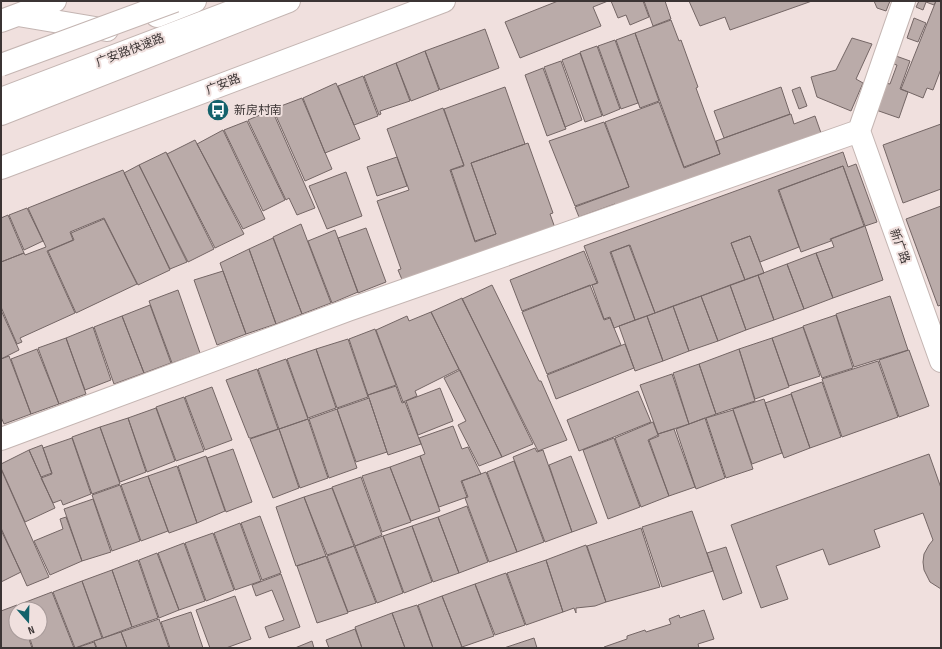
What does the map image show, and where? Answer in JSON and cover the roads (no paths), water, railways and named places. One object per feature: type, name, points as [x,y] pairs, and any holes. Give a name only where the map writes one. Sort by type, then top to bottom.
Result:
[{"type":"main road","points":[[10,18],[55,1]]},
{"type":"main road","points":[[1,65],[175,1]]},
{"type":"main road","points":[[1,75],[195,1]]},
{"type":"main road","name":"广安路快速路","points":[[1,99],[258,1]]},
{"type":"main road","points":[[1,114],[289,1]]},
{"type":"main road","name":"广安路","points":[[1,168],[444,1]]},
{"type":"main road","points":[[1,439],[348,310],[859,131],[904,1]]},
{"type":"main road","points":[[10,18],[114,32]]},
{"type":"main road","name":"新广路","points":[[859,131],[941,361]]},
{"type":"place","name":"新房村南","points":[[218,110]]}]
